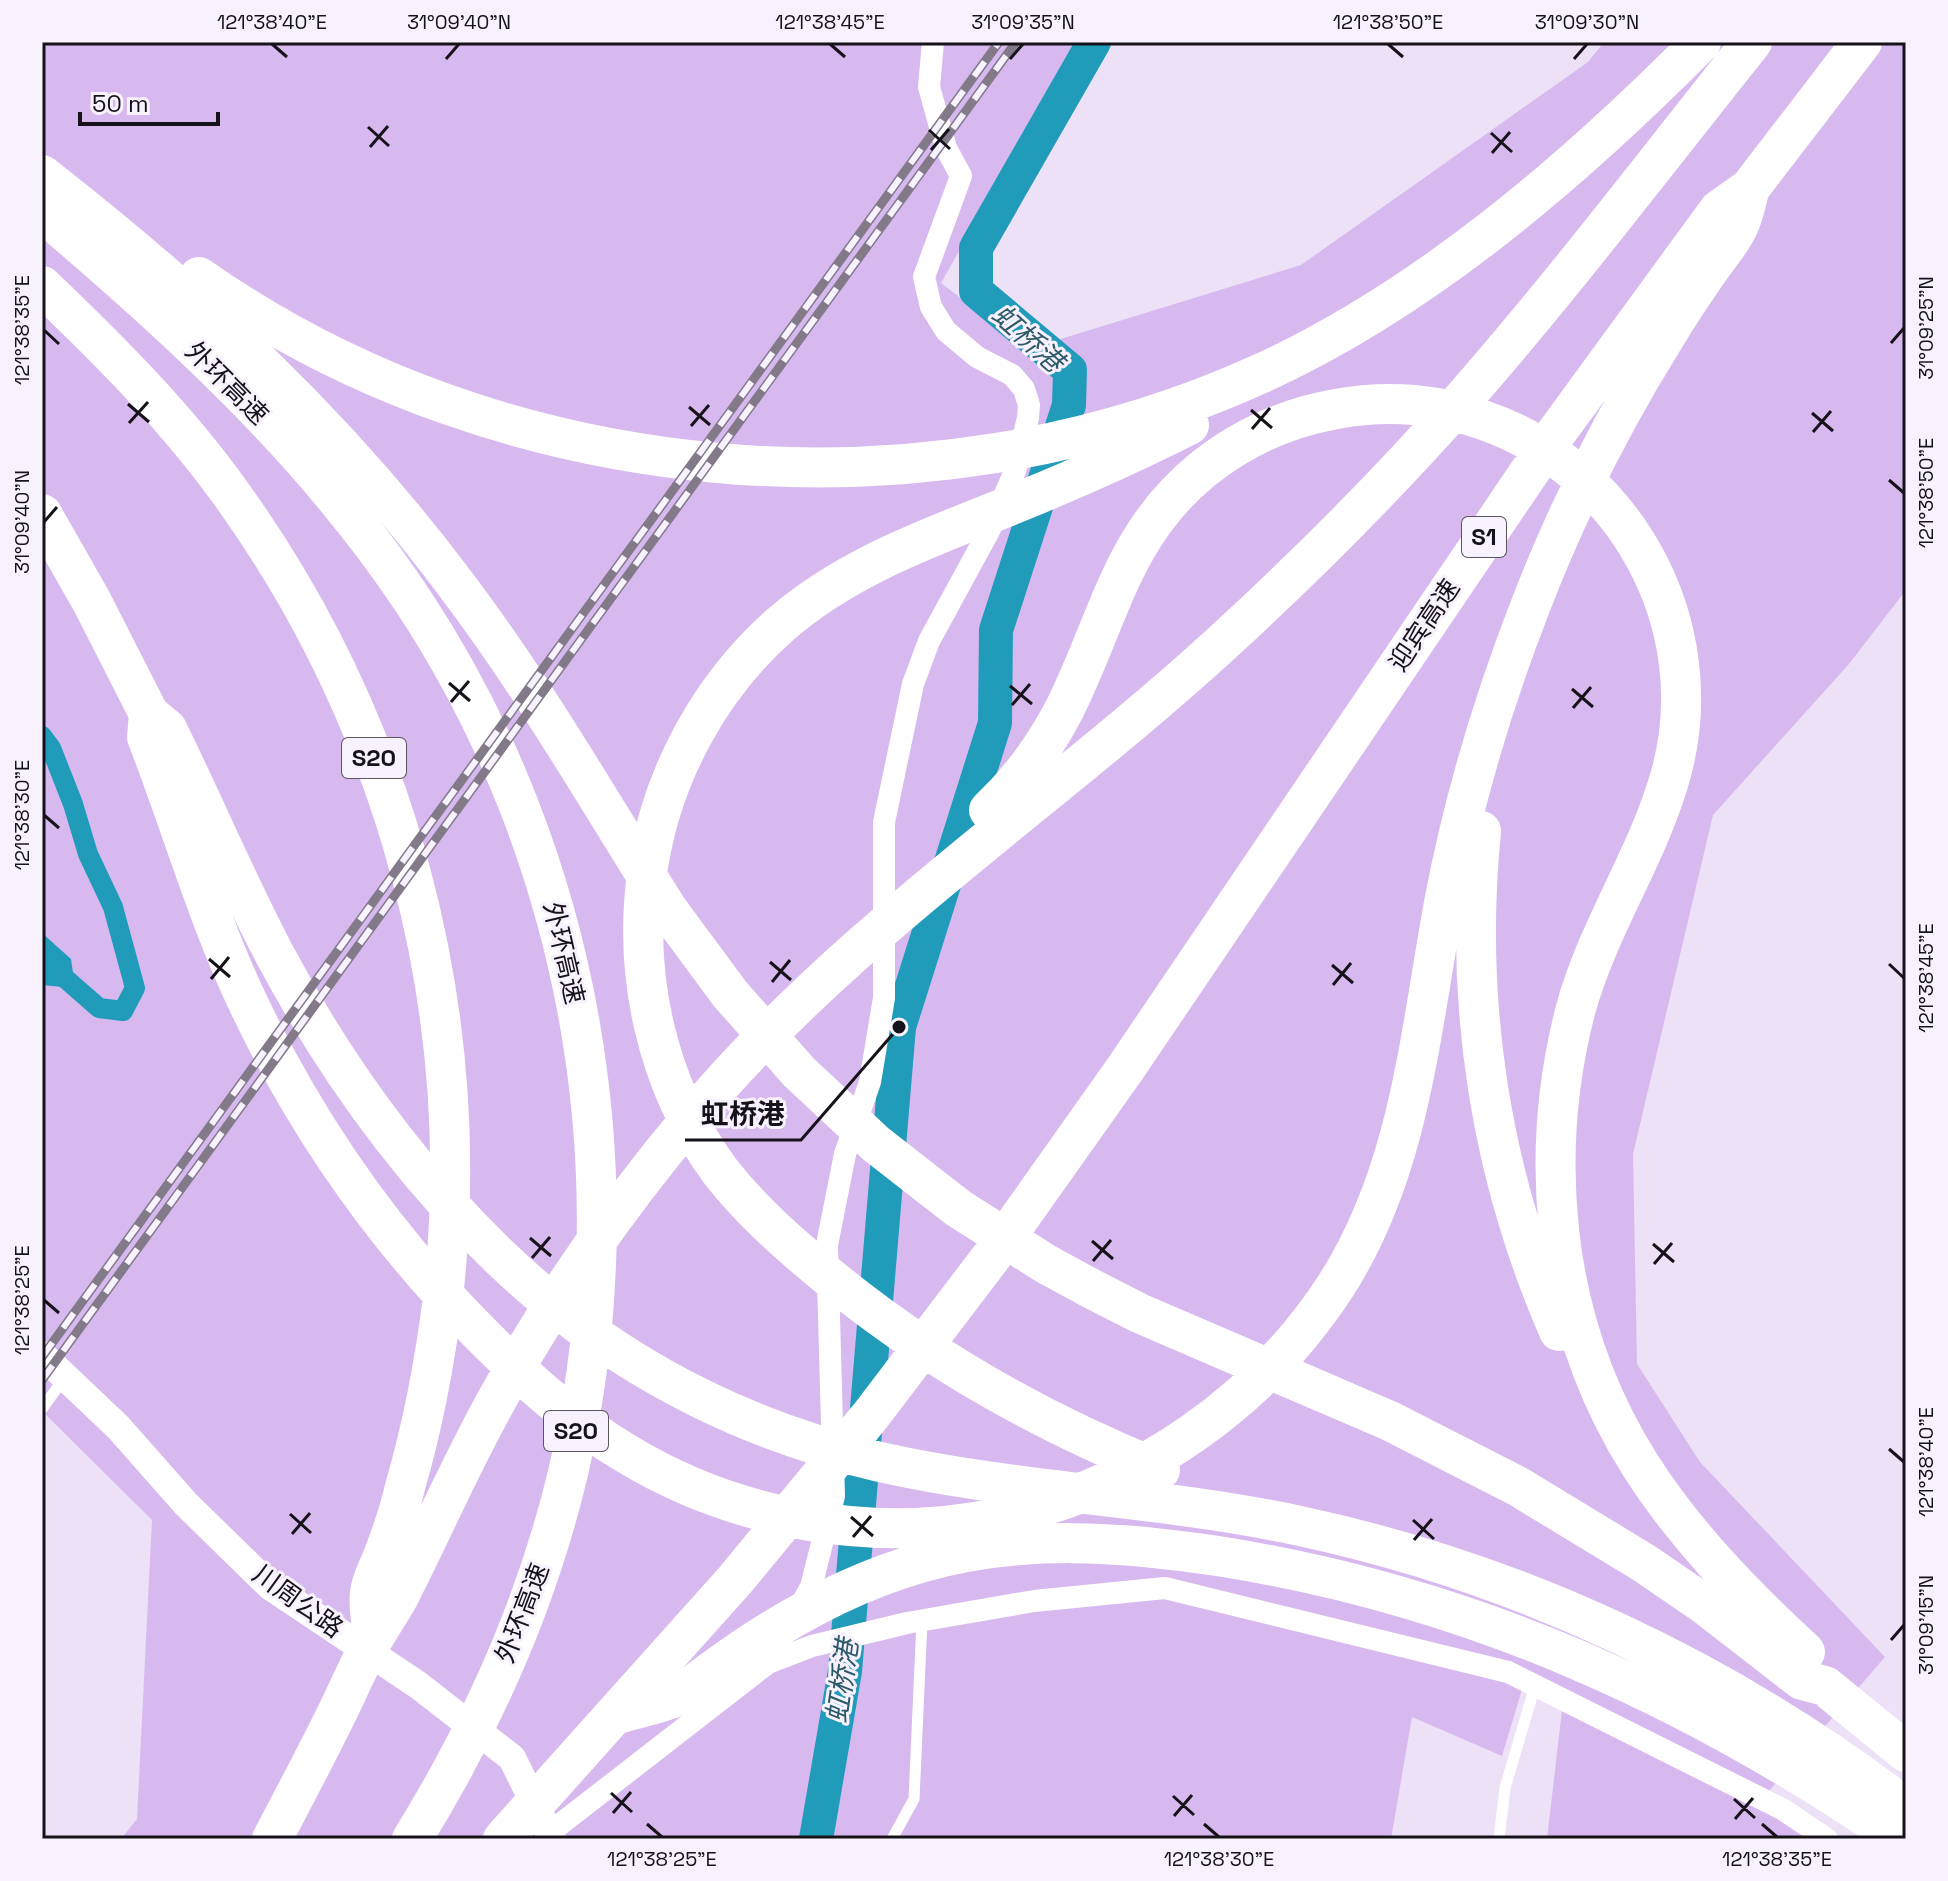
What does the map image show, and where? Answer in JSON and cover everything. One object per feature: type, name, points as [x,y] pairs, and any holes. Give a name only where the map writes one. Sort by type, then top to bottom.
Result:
[{"type":"highway","points":[[89,211],[115,215],[209,284],[258,316],[321,350],[413,391],[521,427],[633,452],[747,466],[911,464],[997,453],[1101,430],[1173,409],[1247,379],[1341,332],[1407,291],[1461,252],[1566,169],[1626,116],[1701,42]]},
{"type":"highway","points":[[272,1839],[503,1387],[605,1228],[653,1164],[787,1013],[916,897],[1151,706],[1343,528],[1462,400],[1518,334],[1752,42]]},
{"type":"highway","name":"迎宾高速","points":[[503,1839],[735,1580],[871,1415],[1001,1244],[1096,1112],[1570,414],[1719,210],[1750,188],[1862,42]]},
{"type":"highway","points":[[42,175],[180,287],[259,360],[310,411],[386,496],[492,633],[698,953],[764,1034],[840,1111],[929,1186],[1002,1237],[1092,1289],[1139,1313],[1390,1421],[1519,1487],[1644,1563],[1704,1604],[1802,1680],[1825,1686],[1906,1752]]},
{"type":"highway","points":[[149,714],[147,737],[229,960],[298,1098],[346,1173],[416,1263],[524,1375],[594,1433],[625,1454],[728,1501],[801,1520],[901,1528],[951,1525],[1023,1512],[1069,1498],[1125,1475],[1167,1451],[1217,1417],[1271,1368],[1303,1332],[1340,1279],[1371,1221],[1390,1171],[1409,1104],[1447,891],[1480,752],[1518,638],[1569,515],[1637,383],[1740,225],[1750,188]]},
{"type":"highway","name":"外环高速","points":[[42,212],[147,306],[281,437],[351,517],[414,603],[468,695],[514,792],[549,892],[574,992],[591,1101],[597,1208],[593,1315],[578,1420],[554,1525],[520,1626],[476,1724],[412,1839]]},
{"type":"highway","name":"S20","points":[[42,286],[122,364],[197,450],[231,494],[291,586],[337,671],[365,734],[393,812],[416,891],[436,986],[445,1055],[450,1151],[449,1220],[439,1330],[418,1439],[387,1546],[370,1592],[373,1637]]},
{"type":"highway","points":[[1247,379],[1229,404],[1094,470],[890,555],[831,586],[778,627],[733,675],[695,730],[667,790],[650,854],[642,920],[646,986],[661,1051],[685,1113],[719,1169],[761,1216],[836,1283],[915,1341],[982,1384],[1055,1423],[1142,1463],[1237,1498],[1260,1518]]},
{"type":"highway","points":[[916,897],[927,867],[1002,798],[1042,749],[1086,661],[1129,558],[1161,510],[1202,470],[1237,446],[1275,426],[1329,410],[1358,405],[1414,405],[1470,415],[1523,436],[1559,459],[1592,486],[1629,529],[1667,605],[1679,661],[1681,718],[1662,801],[1589,968],[1577,1005],[1561,1079],[1555,1155],[1559,1231],[1572,1306],[1595,1378],[1628,1446],[1668,1509],[1726,1576],[1817,1663],[1825,1686]]},
{"type":"highway","points":[[42,514],[149,714],[167,729],[249,903],[305,1007],[387,1128],[474,1231],[543,1296],[620,1353],[703,1400],[803,1441],[883,1463],[1260,1518],[1414,1555],[1525,1593],[1579,1615],[1736,1694],[1835,1756],[1906,1808]]},
{"type":"highway","points":[[1480,752],[1488,783],[1477,870],[1476,969],[1481,1043],[1492,1116],[1515,1211],[1547,1303],[1570,1356],[1595,1378]]},
{"type":"highway","points":[[618,1714],[680,1695],[799,1614],[858,1585],[920,1563],[985,1549],[1050,1542],[1145,1546],[1248,1561],[1398,1597],[1505,1631],[1629,1682],[1748,1743],[1806,1777],[1899,1839]]},
{"type":"street","points":[[768,1663],[811,1587],[834,1496],[827,1245],[845,1154],[870,1082],[884,998],[884,822],[887,807],[913,684],[929,641],[989,531],[1015,471],[1028,418],[1029,405],[1024,389],[1012,375],[977,357],[946,331],[931,307],[924,277],[961,176],[946,148],[929,87],[933,42]]},
{"type":"street","name":"川周公路","points":[[42,1355],[118,1427],[186,1504],[270,1586],[418,1685],[512,1758],[551,1836]]},
{"type":"street","points":[[551,1836],[768,1663],[812,1646],[915,1622],[1034,1601],[1165,1588],[1508,1672],[1784,1810],[1827,1839]]},
{"type":"lane","points":[[42,1409],[65,1377]]},
{"type":"lane","points":[[892,1839],[914,1799],[915,1622]]},
{"type":"lane","points":[[1499,1839],[1505,1788],[1535,1686]]},
{"type":"shaded area","points":[[42,42],[1078,42],[941,283],[1028,349],[1301,265],[1588,62],[1604,42],[1906,42],[1906,590],[1849,664],[1713,815],[1633,1154],[1637,1364],[1700,1462],[1885,1657],[1769,1791],[1527,1673],[1502,1756],[1412,1717],[1391,1839],[121,1839],[137,1819],[152,1520],[42,1411]]},
{"type":"shaded area","points":[[1562,1710],[1677,1752],[1807,1839],[1547,1839]]},
{"type":"water","points":[[42,933],[71,959],[73,973],[63,987],[42,985]]},
{"type":"waterway","name":"虹桥港","points":[[816,1839],[845,1671],[899,1027],[995,723],[996,630],[1069,405],[1070,370],[976,291],[976,248],[1094,42]]},
{"type":"waterway","points":[[42,736],[51,748],[88,854],[113,907],[135,988],[123,1011],[99,1008],[67,980]]},
{"type":"railway","points":[[42,1357],[999,42]]},
{"type":"railway","points":[[42,1380],[1016,42]]},
{"type":"place","name":"虹桥港","points":[[899,1027]]}]
